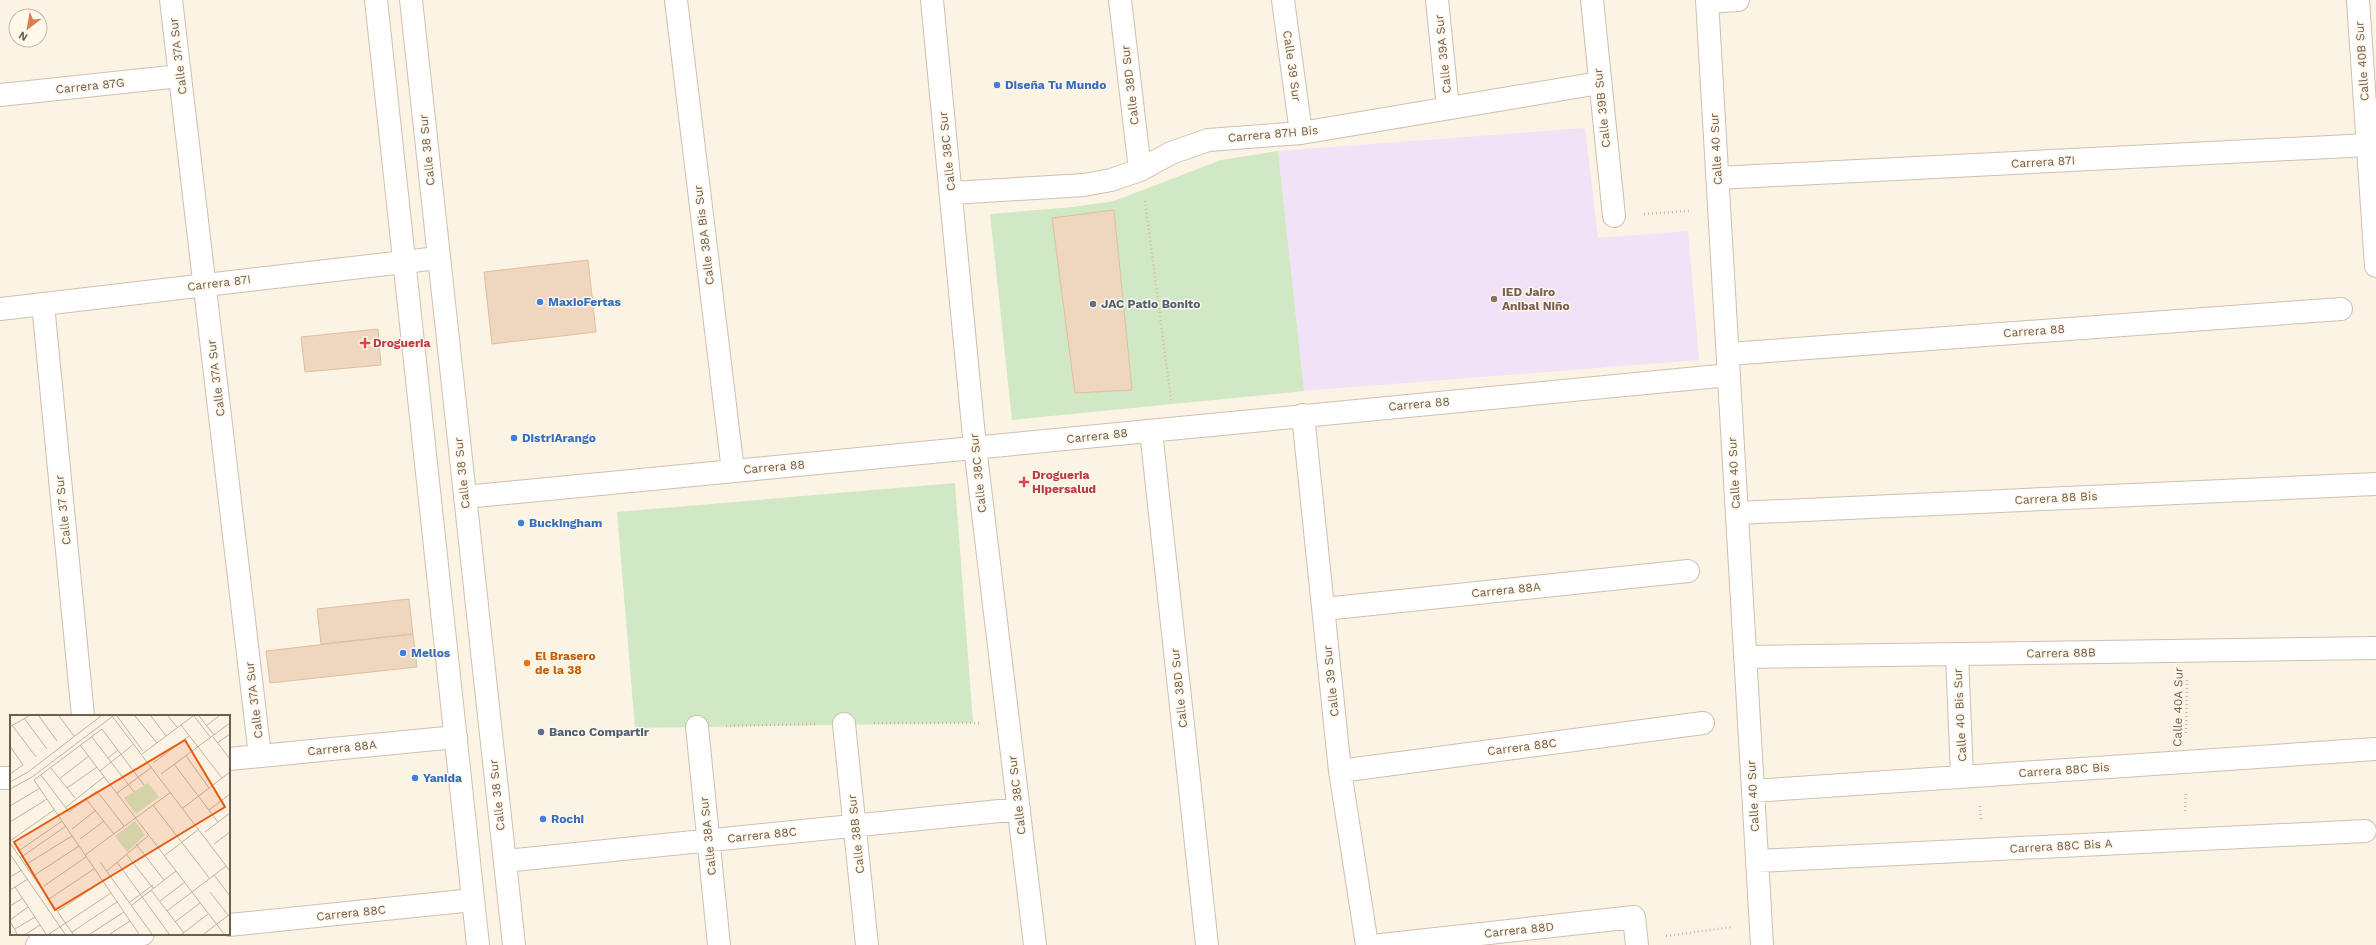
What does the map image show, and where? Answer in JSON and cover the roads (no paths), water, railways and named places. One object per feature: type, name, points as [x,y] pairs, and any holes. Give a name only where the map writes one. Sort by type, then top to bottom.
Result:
[{"type":"street","name":"Calle 37A Sur","points":[[171,0],[260,756]]},
{"type":"street","points":[[376,0],[478,945]]},
{"type":"street","name":"Calle 38 Sur","points":[[411,0],[514,945]]},
{"type":"street","name":"Calle 38A Bis Sur","points":[[676,0],[733,471]]},
{"type":"street","name":"Calle 38C Sur","points":[[932,0],[952,193],[975,448],[1035,945]]},
{"type":"street","name":"Calle 38D Sur","points":[[1120,0],[1140,170]]},
{"type":"street","name":"Calle 39 Sur","points":[[1283,0],[1301,133]]},
{"type":"street","name":"Calle 39A Sur","points":[[1437,0],[1448,108]]},
{"type":"street","name":"Calle 39B Sur","points":[[1592,0],[1614,216]]},
{"type":"street","points":[[1708,1],[1738,0]]},
{"type":"street","name":"Calle 40B Sur","points":[[2358,0],[2376,266]]},
{"type":"street","name":"Calle 40 Sur","points":[[1708,1],[1762,945]]},
{"type":"street","name":"Carrera 87G","points":[[0,95],[180,76]]},
{"type":"street","name":"Carrera 87H Bis","points":[[952,193],[1084,185],[1112,180],[1140,170],[1171,152],[1208,140],[1301,133],[1600,83]]},
{"type":"street","name":"Carrera 87I","points":[[1718,178],[2368,145]]},
{"type":"street","name":"Carrera 87I","points":[[0,309],[438,258]]},
{"type":"street","name":"Calle 37 Sur","points":[[43,304],[83,715]]},
{"type":"street","name":"Carrera 88","points":[[464,497],[1151,431],[1303,415],[1728,364],[2341,309]]},
{"type":"street","name":"Calle 39 Sur","points":[[1303,415],[1340,770],[1368,945]]},
{"type":"street","name":"Calle 38D Sur","points":[[1151,431],[1207,945]]},
{"type":"street","name":"Carrera 88 Bis","points":[[1737,513],[2376,484]]},
{"type":"street","name":"Carrera 88A","points":[[1324,609],[1688,571]]},
{"type":"street","name":"Carrera 88B","points":[[1745,657],[2376,648]]},
{"type":"street","name":"Calle 40 Bis Sur","points":[[1957,654],[1971,776]]},
{"type":"street","name":"Carrera 88C","points":[[1340,770],[1703,723]]},
{"type":"street","name":"Calle 38B Sur","points":[[844,724],[867,945]]},
{"type":"street","name":"Calle 38A Sur","points":[[697,727],[719,945]]},
{"type":"street","name":"Carrera 88A","points":[[230,759],[456,737]]},
{"type":"street","name":"Carrera 88C Bis","points":[[1752,791],[2376,749]]},
{"type":"street","name":"Carrera 88C","points":[[505,861],[1019,808]]},
{"type":"street","name":"Carrera 88C Bis A","points":[[1757,861],[2365,831]]},
{"type":"street","name":"Carrera 88C","points":[[230,925],[473,900]]},
{"type":"street","name":"Carrera 88D","points":[[1381,945],[1634,917],[1637,943]]},
{"type":"street","points":[[37,945],[134,935]]},
{"type":"place","name":"Diseña Tu Mundo","points":[[997,85]]},
{"type":"place","name":"IED Jairo Anibal Niño","points":[[1494,299]]},
{"type":"place","name":"MaxioFertas","points":[[540,302]]},
{"type":"place","name":"JAC Patio Bonito","points":[[1093,304]]},
{"type":"place","name":"Drogueria","points":[[365,343]]},
{"type":"place","name":"DistriArango","points":[[514,438]]},
{"type":"place","name":"Drogueria Hipersalud","points":[[1024,482]]},
{"type":"place","name":"Buckingham","points":[[521,523]]},
{"type":"place","name":"Mellos","points":[[403,653]]},
{"type":"place","name":"El Brasero de la 38","points":[[527,663]]},
{"type":"place","name":"Banco Compartir","points":[[541,732]]},
{"type":"place","name":"Yanida","points":[[415,778]]},
{"type":"place","name":"Rochi","points":[[543,819]]}]
